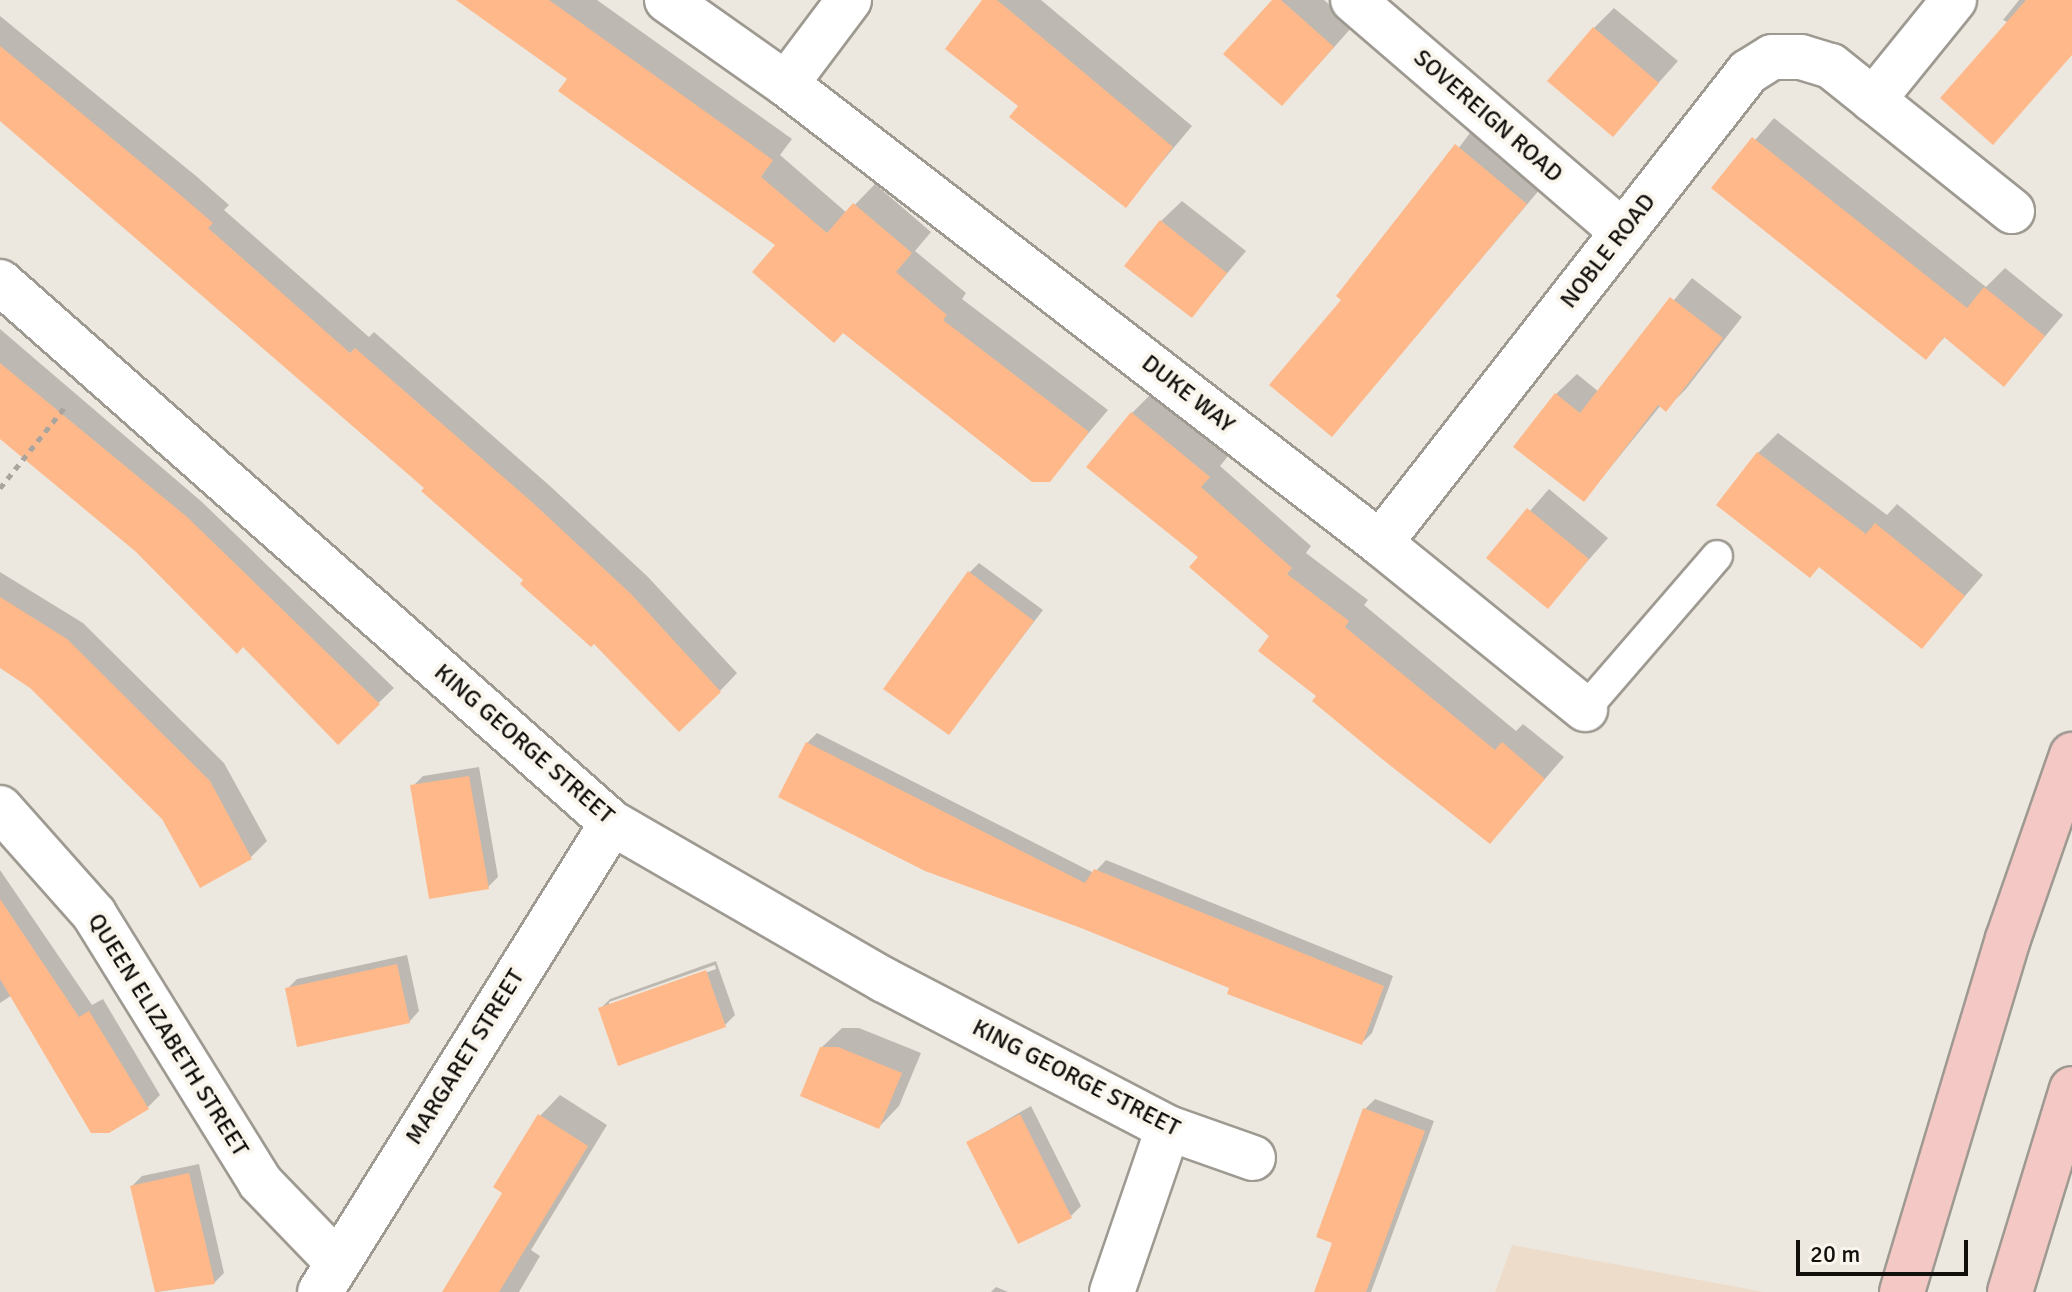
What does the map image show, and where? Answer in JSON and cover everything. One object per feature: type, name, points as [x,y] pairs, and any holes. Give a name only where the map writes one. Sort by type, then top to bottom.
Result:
[{"type":"highway","points":[[1902,1292],[2008,939],[2072,755]]},
{"type":"highway","points":[[2010,1292],[2072,1089]]},
{"type":"street","name":"DUKE WAY","points":[[667,0],[786,84],[1380,543],[1585,709]]},
{"type":"street","points":[[786,84],[849,0]]},
{"type":"street","name":"SOVEREIGN ROAD","points":[[1353,0],[1623,232]]},
{"type":"street","points":[[1873,100],[1954,0]]},
{"type":"street","name":"NOBLE ROAD","points":[[1380,543],[1748,72],[1772,57],[1801,57],[1831,66],[2012,211]]},
{"type":"street","name":"KING GEORGE STREET","points":[[0,282],[612,823],[884,980],[1168,1128],[1253,1158]]},
{"type":"street","name":"QUEEN ELIZABETH STREET","points":[[0,808],[94,914],[260,1182],[328,1276]]},
{"type":"street","name":"MARGARET STREET","points":[[328,1276],[612,823]]},
{"type":"street","points":[[1112,1292],[1168,1128]]},
{"type":"lane","points":[[1585,709],[1717,556]]},
{"type":"path","points":[[0,488],[97,367]]},
{"type":"shaded area","points":[[1512,1245],[1764,1292],[1495,1292]]},
{"type":"building","points":[[456,0],[549,0],[773,160],[761,177],[827,233],[853,203],[912,253],[896,272],[947,315],[943,320],[1089,432],[1050,482],[1032,482],[843,333],[834,343],[752,272],[775,245],[558,91],[567,79]]},
{"type":"building","points":[[982,0],[997,0],[1173,147],[1126,208],[1009,117],[1018,106],[945,49]]},
{"type":"building","points":[[1272,0],[1281,0],[1334,47],[1282,106],[1223,54]]},
{"type":"building","points":[[2026,0],[2072,0],[2072,55],[1993,145],[1940,98]]},
{"type":"building","points":[[1593,27],[1659,83],[1613,137],[1547,81]]},
{"type":"building","points":[[0,46],[213,223],[208,228],[350,353],[355,348],[533,503],[631,594],[721,692],[679,732],[594,644],[591,647],[520,584],[523,580],[421,491],[424,488],[0,121]]},
{"type":"building","points":[[1752,137],[1967,308],[1984,287],[2045,336],[2004,387],[1944,337],[1926,360],[1711,188]]},
{"type":"building","points":[[1455,144],[1527,204],[1332,437],[1269,385],[1341,300],[1336,296]]},
{"type":"building","points":[[1160,220],[1227,273],[1192,318],[1124,266]]},
{"type":"building","points":[[1670,297],[1723,338],[1666,412],[1658,405],[1584,502],[1513,447],[1555,393],[1580,413]]},
{"type":"building","points":[[0,363],[187,517],[380,704],[338,745],[243,647],[237,654],[135,551],[0,439]]},
{"type":"building","points":[[1131,412],[1210,477],[1201,487],[1292,568],[1287,574],[1349,621],[1345,627],[1495,750],[1502,742],[1545,779],[1490,844],[1312,701],[1316,696],[1258,651],[1269,636],[1189,567],[1198,557],[1086,467]]},
{"type":"building","points":[[1757,452],[1866,534],[1875,523],[1965,596],[1922,649],[1819,567],[1810,578],[1716,505]]},
{"type":"building","points":[[1527,508],[1589,559],[1548,609],[1486,558]]},
{"type":"building","points":[[968,571],[1034,621],[949,735],[883,689]]},
{"type":"building","points":[[0,597],[67,639],[210,781],[252,859],[200,888],[162,819],[30,688],[0,668]]},
{"type":"building","points":[[806,742],[1085,883],[1094,869],[1384,986],[1362,1045],[1227,994],[1229,988],[1081,928],[925,871],[778,797]]},
{"type":"building","points":[[469,776],[489,889],[429,899],[410,785]]},
{"type":"building","points":[[0,899],[79,1017],[89,1011],[149,1109],[109,1133],[91,1133],[0,979]]},
{"type":"building","points":[[397,964],[410,1023],[297,1047],[285,988]]},
{"type":"building","points":[[706,970],[726,1027],[618,1066],[598,1008]]},
{"type":"building","points":[[820,1047],[838,1047],[902,1073],[879,1129],[800,1096]]},
{"type":"building","points":[[1363,1108],[1425,1131],[1366,1292],[1314,1292],[1332,1243],[1316,1237]]},
{"type":"building","points":[[538,1114],[588,1146],[499,1292],[442,1292],[502,1193],[493,1187]]},
{"type":"building","points":[[1020,1114],[1072,1218],[1018,1244],[966,1142]]},
{"type":"building","points":[[189,1173],[215,1284],[155,1292],[130,1186]]}]
